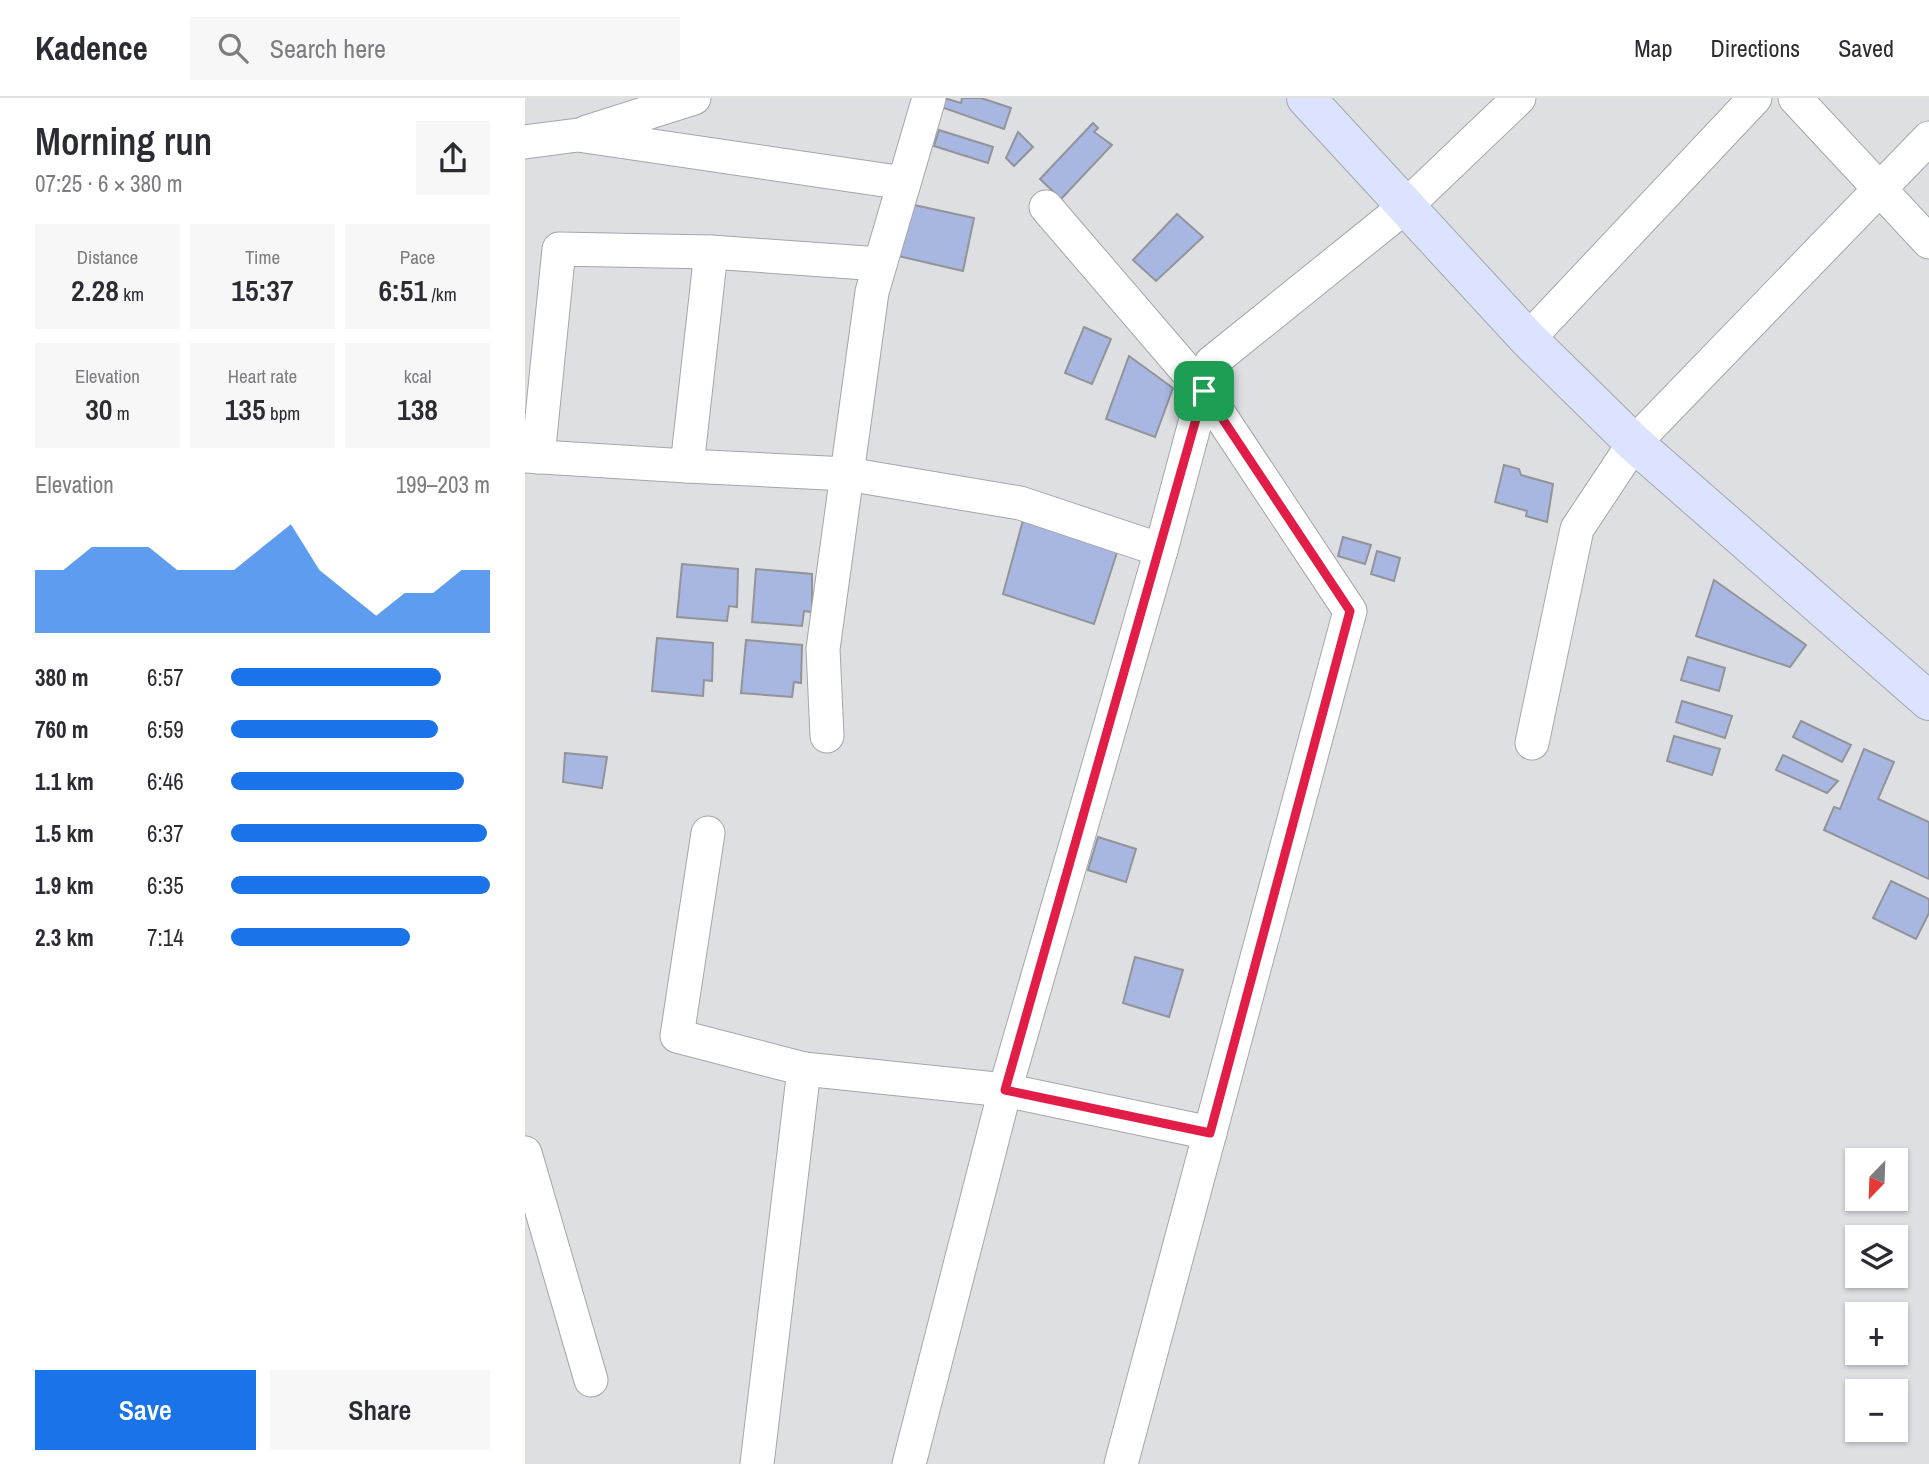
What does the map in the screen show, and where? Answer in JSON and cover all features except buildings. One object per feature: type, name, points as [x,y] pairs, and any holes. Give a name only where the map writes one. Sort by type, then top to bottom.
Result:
[{"type":"main road","points":[[1307,98],[1528,339],[1634,443],[1929,701]]},
{"type":"street","points":[[525,142],[578,135],[694,98]]},
{"type":"street","points":[[827,736],[823,649],[872,292],[929,98]]},
{"type":"street","points":[[909,1464],[1005,1090],[1161,550],[1211,363],[1406,206],[1519,98]]},
{"type":"street","points":[[1528,339],[1755,98]]},
{"type":"street","points":[[1795,98],[1929,242]]},
{"type":"street","points":[[578,135],[904,183]]},
{"type":"street","points":[[1532,743],[1577,529],[1634,443],[1878,187],[1929,138]]},
{"type":"street","points":[[1047,207],[1204,391],[1350,611],[1121,1464]]},
{"type":"street","points":[[880,264],[711,252],[559,249],[531,456],[847,474],[1020,503],[1161,550]]},
{"type":"street","points":[[687,466],[711,252]]},
{"type":"street","points":[[708,833],[677,1036],[804,1069],[1005,1090],[1210,1133]]},
{"type":"street","points":[[757,1464],[804,1069]]},
{"type":"street","points":[[525,1153],[590,1380]]},
{"type":"route","points":[[1204,391],[1350,611],[1210,1133],[1005,1090],[1161,550],[1204,391]]}]
